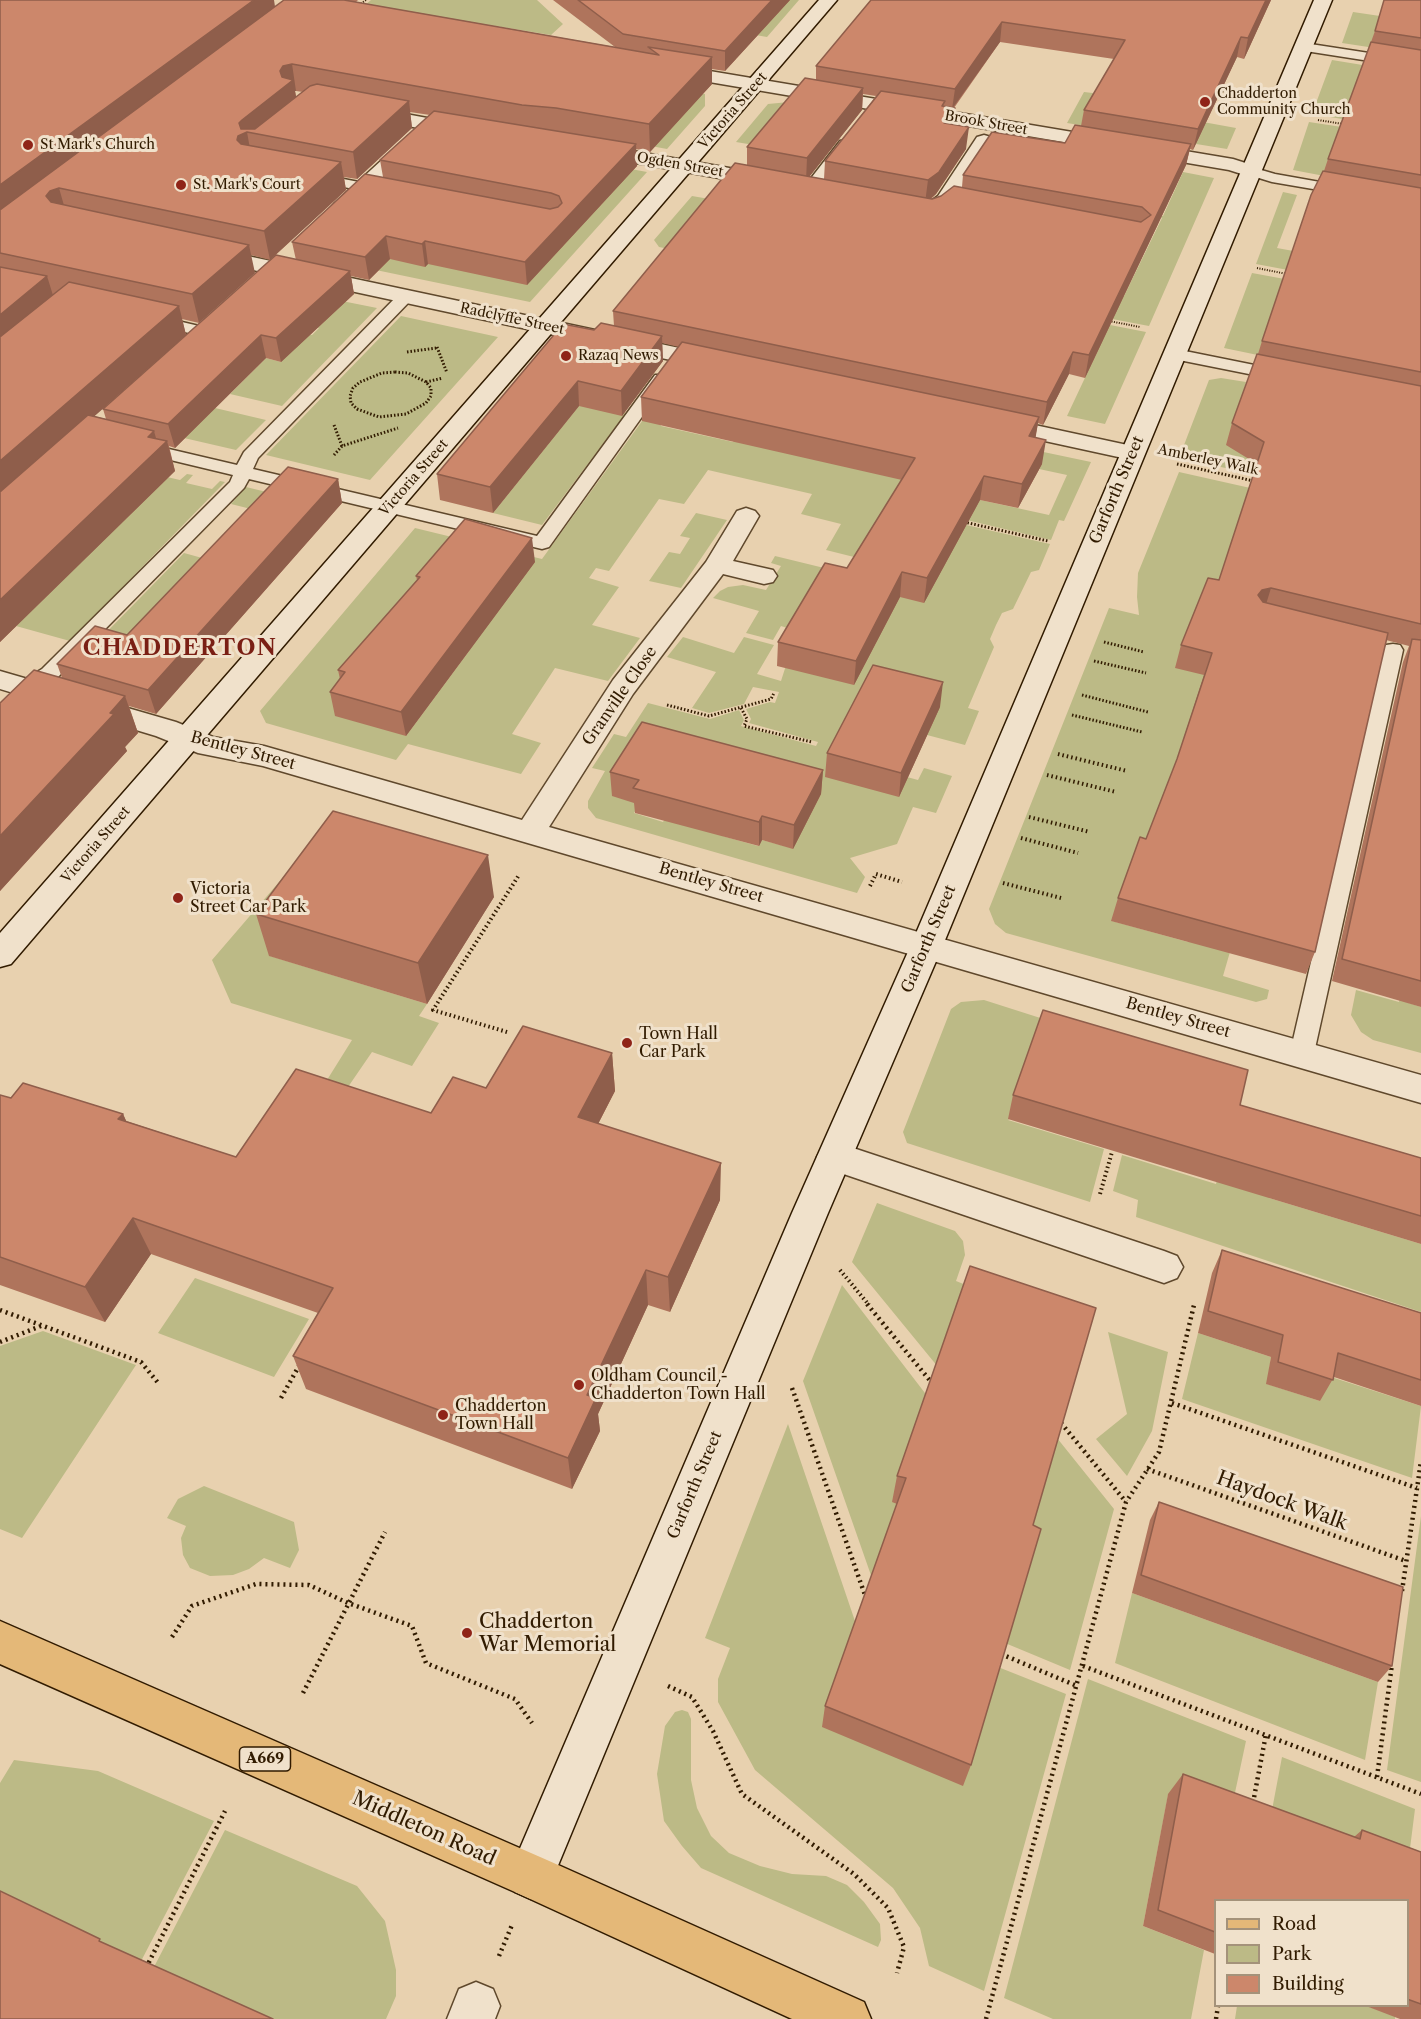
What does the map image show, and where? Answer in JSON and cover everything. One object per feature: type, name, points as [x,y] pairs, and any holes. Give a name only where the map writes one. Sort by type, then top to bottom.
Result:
[{"type":"main road","name":"Middleton Road","points":[[0,1642],[531,1876],[847,2019]]},
{"type":"street","name":"Victoria Street","points":[[0,955],[828,0]]},
{"type":"street","name":"Garforth Street","points":[[531,1876],[834,1157],[927,945],[1323,0]]},
{"type":"street","name":"Brook Street","points":[[653,67],[1233,165],[1251,171]]},
{"type":"street","points":[[349,109],[489,135]]},
{"type":"street","points":[[331,218],[374,190],[431,125]]},
{"type":"street","points":[[897,206],[944,205],[984,141]]},
{"type":"street","name":"Ogden Street","points":[[580,147],[832,193]]},
{"type":"street","points":[[254,288],[297,249]]},
{"type":"street","name":"Radclyffe Street","points":[[193,250],[735,367]]},
{"type":"street","points":[[188,348],[214,324]]},
{"type":"street","points":[[969,417],[1132,453]]},
{"type":"street","name":"Granville Close","points":[[530,832],[620,693],[717,565],[746,516]]},
{"type":"street","points":[[717,565],[764,576]]},
{"type":"street","name":"Bentley Street","points":[[11,692],[166,729],[208,746],[264,756],[1421,1089]]},
{"type":"street","points":[[834,1157],[1164,1267]]},
{"type":"lane","points":[[1304,47],[1421,66]]},
{"type":"lane","points":[[810,189],[876,105]]},
{"type":"lane","points":[[1251,171],[1272,178],[1359,194]]},
{"type":"lane","points":[[296,174],[374,190]]},
{"type":"lane","points":[[11,692],[49,674],[237,484],[241,471],[250,456],[406,296]]},
{"type":"lane","points":[[140,317],[214,324]]},
{"type":"lane","points":[[1174,354],[1300,380]]},
{"type":"lane","points":[[126,444],[542,543],[679,355]]},
{"type":"lane","points":[[1302,1053],[1394,650]]},
{"type":"path","points":[[357,8],[366,0]]},
{"type":"path","points":[[1311,118],[1344,124]]},
{"type":"path","points":[[1250,267],[1296,276]]},
{"type":"path","points":[[1108,321],[1143,328]]},
{"type":"path","points":[[382,374],[408,374],[426,382],[431,388],[431,396],[426,403],[406,414],[379,417],[366,414],[351,403],[350,396],[360,382],[370,377],[382,374]]},
{"type":"path","points":[[342,446],[404,426]]},
{"type":"path","name":"Amberley Walk","points":[[1132,453],[1262,483]]},
{"type":"path","points":[[961,521],[1048,541]]},
{"type":"path","points":[[1099,641],[1144,652]]},
{"type":"path","points":[[1092,660],[1146,673]]},
{"type":"path","points":[[620,693],[709,716],[771,699],[774,693]]},
{"type":"path","points":[[1077,694],[1148,712]]},
{"type":"path","points":[[741,708],[747,719],[744,726],[812,742]]},
{"type":"path","points":[[1069,714],[1142,732]]},
{"type":"path","points":[[1053,753],[1127,771]]},
{"type":"path","points":[[1045,774],[1116,792]]},
{"type":"path","points":[[1028,816],[1089,832]]},
{"type":"path","points":[[1018,837],[1078,853]]},
{"type":"path","points":[[507,1032],[433,1010],[521,871]]},
{"type":"path","points":[[868,892],[876,874],[904,882]]},
{"type":"path","points":[[1001,882],[1060,898]]},
{"type":"path","points":[[1107,1198],[1099,1196],[1112,1152]]},
{"type":"path","points":[[837,1266],[933,1384]]},
{"type":"path","points":[[986,2019],[1126,1502],[1159,1452],[1195,1302]]},
{"type":"path","points":[[0,1310],[141,1362],[159,1384]]},
{"type":"path","points":[[0,1342],[42,1326]]},
{"type":"path","points":[[280,1398],[304,1357]]},
{"type":"path","points":[[790,1382],[866,1599]]},
{"type":"path","points":[[1172,1403],[1417,1488]]},
{"type":"path","points":[[1061,1423],[1126,1502]]},
{"type":"path","points":[[1401,1596],[1421,1461]]},
{"type":"path","name":"Haydock Walk","points":[[1147,1469],[1406,1562]]},
{"type":"path","points":[[303,1693],[385,1532]]},
{"type":"path","points":[[172,1636],[192,1605],[256,1584],[309,1585],[348,1603],[412,1626],[426,1663],[515,1700],[532,1723]]},
{"type":"path","points":[[1377,1777],[1394,1652]]},
{"type":"path","points":[[1001,1654],[1077,1686]]},
{"type":"path","points":[[1083,1666],[1421,1794]]},
{"type":"path","points":[[668,1686],[692,1697],[713,1731],[742,1794],[854,1874],[888,1908],[904,1947],[897,1973]]},
{"type":"path","points":[[1252,1813],[1266,1734]]},
{"type":"path","points":[[141,1977],[225,1810]]},
{"type":"path","points":[[474,2013],[531,1876]]},
{"type":"green space","points":[[371,0],[537,0],[563,24],[551,35],[365,5]]},
{"type":"green space","points":[[763,0],[799,0],[767,37],[738,32]]},
{"type":"green space","points":[[1353,12],[1380,16],[1421,55],[1342,43]]},
{"type":"green space","points":[[1332,60],[1387,69],[1385,126],[1312,114]]},
{"type":"green space","points":[[687,91],[705,94],[705,106],[667,149],[640,144]]},
{"type":"green space","points":[[1084,92],[1101,94],[1192,120],[1236,128],[1227,149],[1067,123]]},
{"type":"green space","points":[[789,102],[754,145],[736,142],[768,104]]},
{"type":"green space","points":[[1309,122],[1421,139],[1335,178],[1293,170]]},
{"type":"green space","points":[[449,135],[647,172],[530,302],[318,258]]},
{"type":"green space","points":[[1183,172],[1214,178],[1149,326],[1049,307],[1112,294],[1124,296],[1162,218],[1133,211],[1163,216]]},
{"type":"green space","points":[[1283,192],[1297,195],[1277,248],[1326,257],[1421,295],[1256,264]]},
{"type":"green space","points":[[692,196],[721,201],[831,281],[659,247],[654,240]]},
{"type":"green space","points":[[1252,273],[1355,292],[1277,359],[1224,348]]},
{"type":"green space","points":[[910,286],[1146,332],[1105,424],[1067,416],[1099,348]]},
{"type":"green space","points":[[327,298],[377,308],[282,406],[230,394],[266,358],[281,362],[294,332],[312,335],[319,328],[301,324]]},
{"type":"green space","points":[[401,316],[498,337],[370,480],[266,455]]},
{"type":"green space","points":[[1221,378],[1246,382],[1241,400],[1379,501],[1179,458],[1209,380]]},
{"type":"green space","points":[[581,403],[626,413],[542,525],[493,513]]},
{"type":"green space","points":[[653,406],[661,426],[733,442],[757,406],[922,483],[922,515],[1050,544],[1039,570],[1031,572],[1013,609],[1002,613],[990,639],[994,647],[968,708],[979,711],[965,745],[927,735],[939,707],[907,777],[918,780],[924,768],[952,776],[936,813],[913,807],[897,844],[850,858],[865,877],[857,893],[596,818],[588,808],[588,801],[605,771],[592,768],[614,734],[626,737],[648,703],[710,719],[739,710],[744,720],[741,726],[816,746],[818,742],[749,723],[751,719],[746,709],[770,702],[775,703],[779,692],[753,687],[744,704],[709,713],[692,708],[716,672],[667,657],[683,637],[734,653],[744,637],[774,645],[757,674],[781,681],[797,631],[781,626],[773,640],[746,633],[759,611],[713,598],[728,587],[743,585],[766,590],[781,566],[771,563],[775,556],[857,576],[866,560],[826,550],[841,524],[801,514],[812,494],[708,470],[684,504],[659,499],[609,571],[596,568],[589,578],[619,587],[592,625],[640,638],[608,681],[555,668],[512,734],[541,743],[521,774],[408,744],[396,760],[266,723],[260,711],[415,528],[542,559]],"holes":[[[402,633],[469,651],[406,736]],[[820,795],[792,848],[762,840],[758,846],[726,837],[668,814],[663,822],[634,813],[640,804]]]},
{"type":"green space","points":[[215,408],[266,420],[236,450],[184,438]]},
{"type":"green space","points":[[1034,450],[1091,462],[1064,521],[1059,520],[1051,540],[941,514],[971,498],[1049,515],[1067,475],[1039,469]]},
{"type":"green space","points":[[1179,472],[1286,496],[1391,609],[1243,907],[1223,976],[1269,990],[1267,999],[1256,1002],[1006,933],[995,924],[989,909],[1109,608],[1139,615],[1138,573]],"holes":[[[1207,880],[1188,942],[1112,921]]]},
{"type":"green space","points":[[187,474],[193,475],[186,483],[212,489],[220,481],[225,482],[70,641],[16,626],[167,477],[180,480]]},
{"type":"green space","points":[[246,487],[287,497],[271,514],[231,504]]},
{"type":"green space","points":[[696,513],[727,520],[681,588],[649,581],[669,552],[680,554],[690,538],[680,536]]},
{"type":"green space","points":[[184,553],[224,564],[135,659],[92,647]]},
{"type":"green space","points":[[328,825],[270,956],[427,1004],[419,1016],[439,1023],[412,1066],[372,1052],[348,1087],[327,1080],[352,1040],[231,1003],[212,960]]},
{"type":"green space","points":[[1412,933],[1406,1002],[1421,1007],[1421,1053],[1373,1040],[1361,1032],[1351,1015],[1356,990],[1399,1002]]},
{"type":"green space","points":[[984,1000],[1128,1046],[1008,1120],[1104,1149],[1090,1202],[907,1143],[903,1132],[951,1009],[961,1002]]},
{"type":"green space","points":[[1229,1131],[1280,1144],[1269,1198],[1421,1244],[1421,1312],[1136,1217],[1138,1200],[1113,1191],[1122,1155],[1216,1184]]},
{"type":"green space","points":[[877,1203],[955,1231],[963,1241],[965,1255],[956,1281],[966,1285],[938,1367],[852,1262]]},
{"type":"green space","points":[[195,1278],[309,1319],[274,1377],[158,1333]]},
{"type":"green space","points":[[842,1285],[928,1397],[900,1505],[873,1581],[803,1381]]},
{"type":"green space","points":[[43,1331],[136,1365],[22,1538],[0,1529],[0,1346]]},
{"type":"green space","points":[[1108,1332],[1168,1352],[1152,1431],[1127,1476],[1096,1439],[1127,1414]]},
{"type":"green space","points":[[1198,1333],[1271,1357],[1267,1384],[1320,1401],[1325,1375],[1421,1406],[1412,1478],[1182,1399]]},
{"type":"green space","points":[[788,1424],[857,1627],[998,1667],[1066,1694],[984,1991],[929,1966],[920,1928],[893,1888],[755,1770],[718,1702],[718,1679],[730,1648],[705,1638]]},
{"type":"green space","points":[[1057,1438],[1114,1509],[1070,1670],[1005,1643],[1024,1550]]},
{"type":"green space","points":[[204,1486],[294,1522],[299,1550],[290,1568],[264,1558],[249,1569],[233,1575],[210,1576],[190,1568],[183,1555],[181,1538],[186,1526],[167,1518],[178,1499]]},
{"type":"green space","points":[[1421,1516],[1421,1782],[1387,1770]]},
{"type":"green space","points":[[1132,1593],[1378,1682],[1365,1760],[1115,1663]]},
{"type":"green space","points":[[1088,1679],[1246,1741],[1230,1816],[1168,1795],[1143,1926],[1204,1950],[1191,2019],[1053,2019],[1004,1998]]},
{"type":"green space","points":[[682,1710],[688,1712],[691,1719],[691,1780],[697,1808],[711,1836],[729,1853],[760,1866],[792,1874],[826,1876],[847,1885],[864,1902],[880,1924],[881,1940],[878,1947],[701,1868],[682,1846],[664,1821],[657,1774],[665,1726],[675,1712]]},
{"type":"green space","points":[[1282,1757],[1415,1809],[1407,1872],[1268,1831]]},
{"type":"green space","points":[[14,1760],[98,1771],[214,1821],[139,1965],[0,1898],[0,1783]]},
{"type":"green space","points":[[225,1830],[357,1886],[385,1921],[396,1970],[396,1996],[386,2019],[127,2019]]},
{"type":"green space","points":[[1237,2007],[1370,2007],[1395,2016],[1395,2019],[1235,2019]]},
{"type":"building","points":[[0,0],[254,0],[0,185]]},
{"type":"building","points":[[284,0],[344,0],[659,55],[648,47],[712,57],[649,124],[556,108],[522,105],[292,64],[283,66],[280,71],[282,77],[293,80],[242,120],[239,123],[241,129],[255,129],[310,86],[317,84],[409,101],[353,152],[247,132],[238,136],[237,140],[241,144],[341,162],[264,231],[59,188],[50,191],[46,196],[51,202],[249,245],[192,294],[0,253],[0,210]]},
{"type":"building","points":[[578,0],[772,0],[725,51],[623,34]]},
{"type":"building","points":[[871,0],[1266,0],[1248,38],[1241,37],[1198,129],[1084,110],[1125,40],[1002,22],[955,89],[816,66]]},
{"type":"building","points":[[1384,0],[1421,0],[1421,38],[1375,31]]},
{"type":"building","points":[[1371,42],[1421,50],[1421,175],[1328,159]]},
{"type":"building","points":[[805,78],[863,88],[807,158],[747,147]]},
{"type":"building","points":[[881,91],[945,101],[942,106],[955,108],[944,123],[969,127],[939,172],[928,180],[825,161]]},
{"type":"building","points":[[434,111],[636,144],[525,262],[425,241],[422,244],[386,236],[365,257],[292,242],[365,174],[550,209],[562,203],[559,196],[551,193],[380,160]]},
{"type":"building","points":[[1075,125],[1191,144],[1089,355],[1073,352],[1047,402],[613,311],[735,163],[932,199],[941,196],[954,186],[1141,222],[1151,215],[1142,207],[963,175],[992,132],[1065,143]]},
{"type":"building","points":[[1323,171],[1421,188],[1421,372],[1262,341],[1311,195]]},
{"type":"building","points":[[276,255],[350,271],[276,338],[261,335],[168,424],[103,409]]},
{"type":"building","points":[[0,267],[47,276],[0,315]]},
{"type":"building","points":[[69,282],[179,306],[0,461],[0,337]]},
{"type":"building","points":[[601,323],[662,336],[621,391],[578,381],[490,487],[437,474],[563,324],[594,330]]},
{"type":"building","points":[[682,342],[1039,417],[1029,436],[1046,440],[1022,484],[984,476],[927,578],[902,572],[856,661],[778,642],[825,563],[847,568],[915,458],[641,397]]},
{"type":"building","points":[[1257,354],[1421,386],[1421,624],[1271,588],[1262,590],[1258,595],[1263,602],[1388,633],[1315,952],[1118,898],[1140,837],[1146,839],[1177,759],[1212,653],[1181,645],[1208,578],[1219,580],[1264,442],[1232,423]]},
{"type":"building","points":[[88,415],[154,431],[148,437],[167,441],[0,600],[0,492]]},
{"type":"building","points":[[288,467],[338,479],[148,690],[57,664],[95,626],[127,635]]},
{"type":"building","points":[[465,519],[532,538],[401,712],[330,692],[345,672],[338,670],[420,577],[416,576]]},
{"type":"building","points":[[1412,639],[1421,640],[1421,981],[1342,959]]},
{"type":"building","points":[[873,665],[943,682],[901,773],[827,753]]},
{"type":"building","points":[[34,670],[125,696],[110,713],[114,714],[0,836],[0,703]]},
{"type":"building","points":[[642,722],[823,770],[794,825],[762,816],[759,822],[633,788],[639,780],[610,772]]},
{"type":"building","points":[[333,811],[488,855],[418,963],[256,914]]},
{"type":"building","points":[[1043,1010],[1248,1070],[1240,1105],[1421,1158],[1421,1216],[1013,1095]]},
{"type":"building","points":[[523,1026],[612,1053],[578,1117],[721,1163],[668,1277],[646,1270],[587,1395],[596,1398],[568,1458],[293,1356],[333,1288],[133,1218],[85,1287],[0,1257],[0,1095],[11,1098],[23,1083],[123,1114],[118,1119],[236,1157],[296,1069],[431,1113],[453,1077],[486,1088]]},
{"type":"building","points":[[1222,1250],[1421,1313],[1421,1380],[1338,1353],[1333,1380],[1278,1362],[1283,1335],[1208,1311]]},
{"type":"building","points":[[970,1266],[1096,1308],[1033,1525],[1041,1529],[971,1765],[825,1706],[906,1478],[897,1476]]},
{"type":"building","points":[[1159,1502],[1403,1587],[1392,1666],[1141,1575]]},
{"type":"building","points":[[1183,1774],[1360,1839],[1362,1830],[1421,1852],[1421,2004],[1409,2000],[1409,1899],[1214,1899],[1214,1932],[1158,1910]]},
{"type":"building","points":[[0,1891],[100,1939],[99,1941],[273,2019],[0,2019]]},
{"type":"place","name":"Chadderton Community Church","points":[[1205,102]]},
{"type":"place","name":"St Mark's Church","points":[[28,145]]},
{"type":"place","name":"St. Mark's Court","points":[[181,185]]},
{"type":"place","name":"Razaq News","points":[[566,356]]},
{"type":"place","name":"Victoria Street Car Park","points":[[178,898]]},
{"type":"place","name":"Town Hall Car Park","points":[[627,1043]]},
{"type":"place","name":"Oldham Council - Chadderton Town Hall","points":[[579,1385]]},
{"type":"place","name":"Chadderton Town Hall","points":[[443,1415]]},
{"type":"place","name":"Chadderton War Memorial","points":[[467,1633]]},
{"type":"district","name":"CHADDERTON","points":[[180,649]]}]
